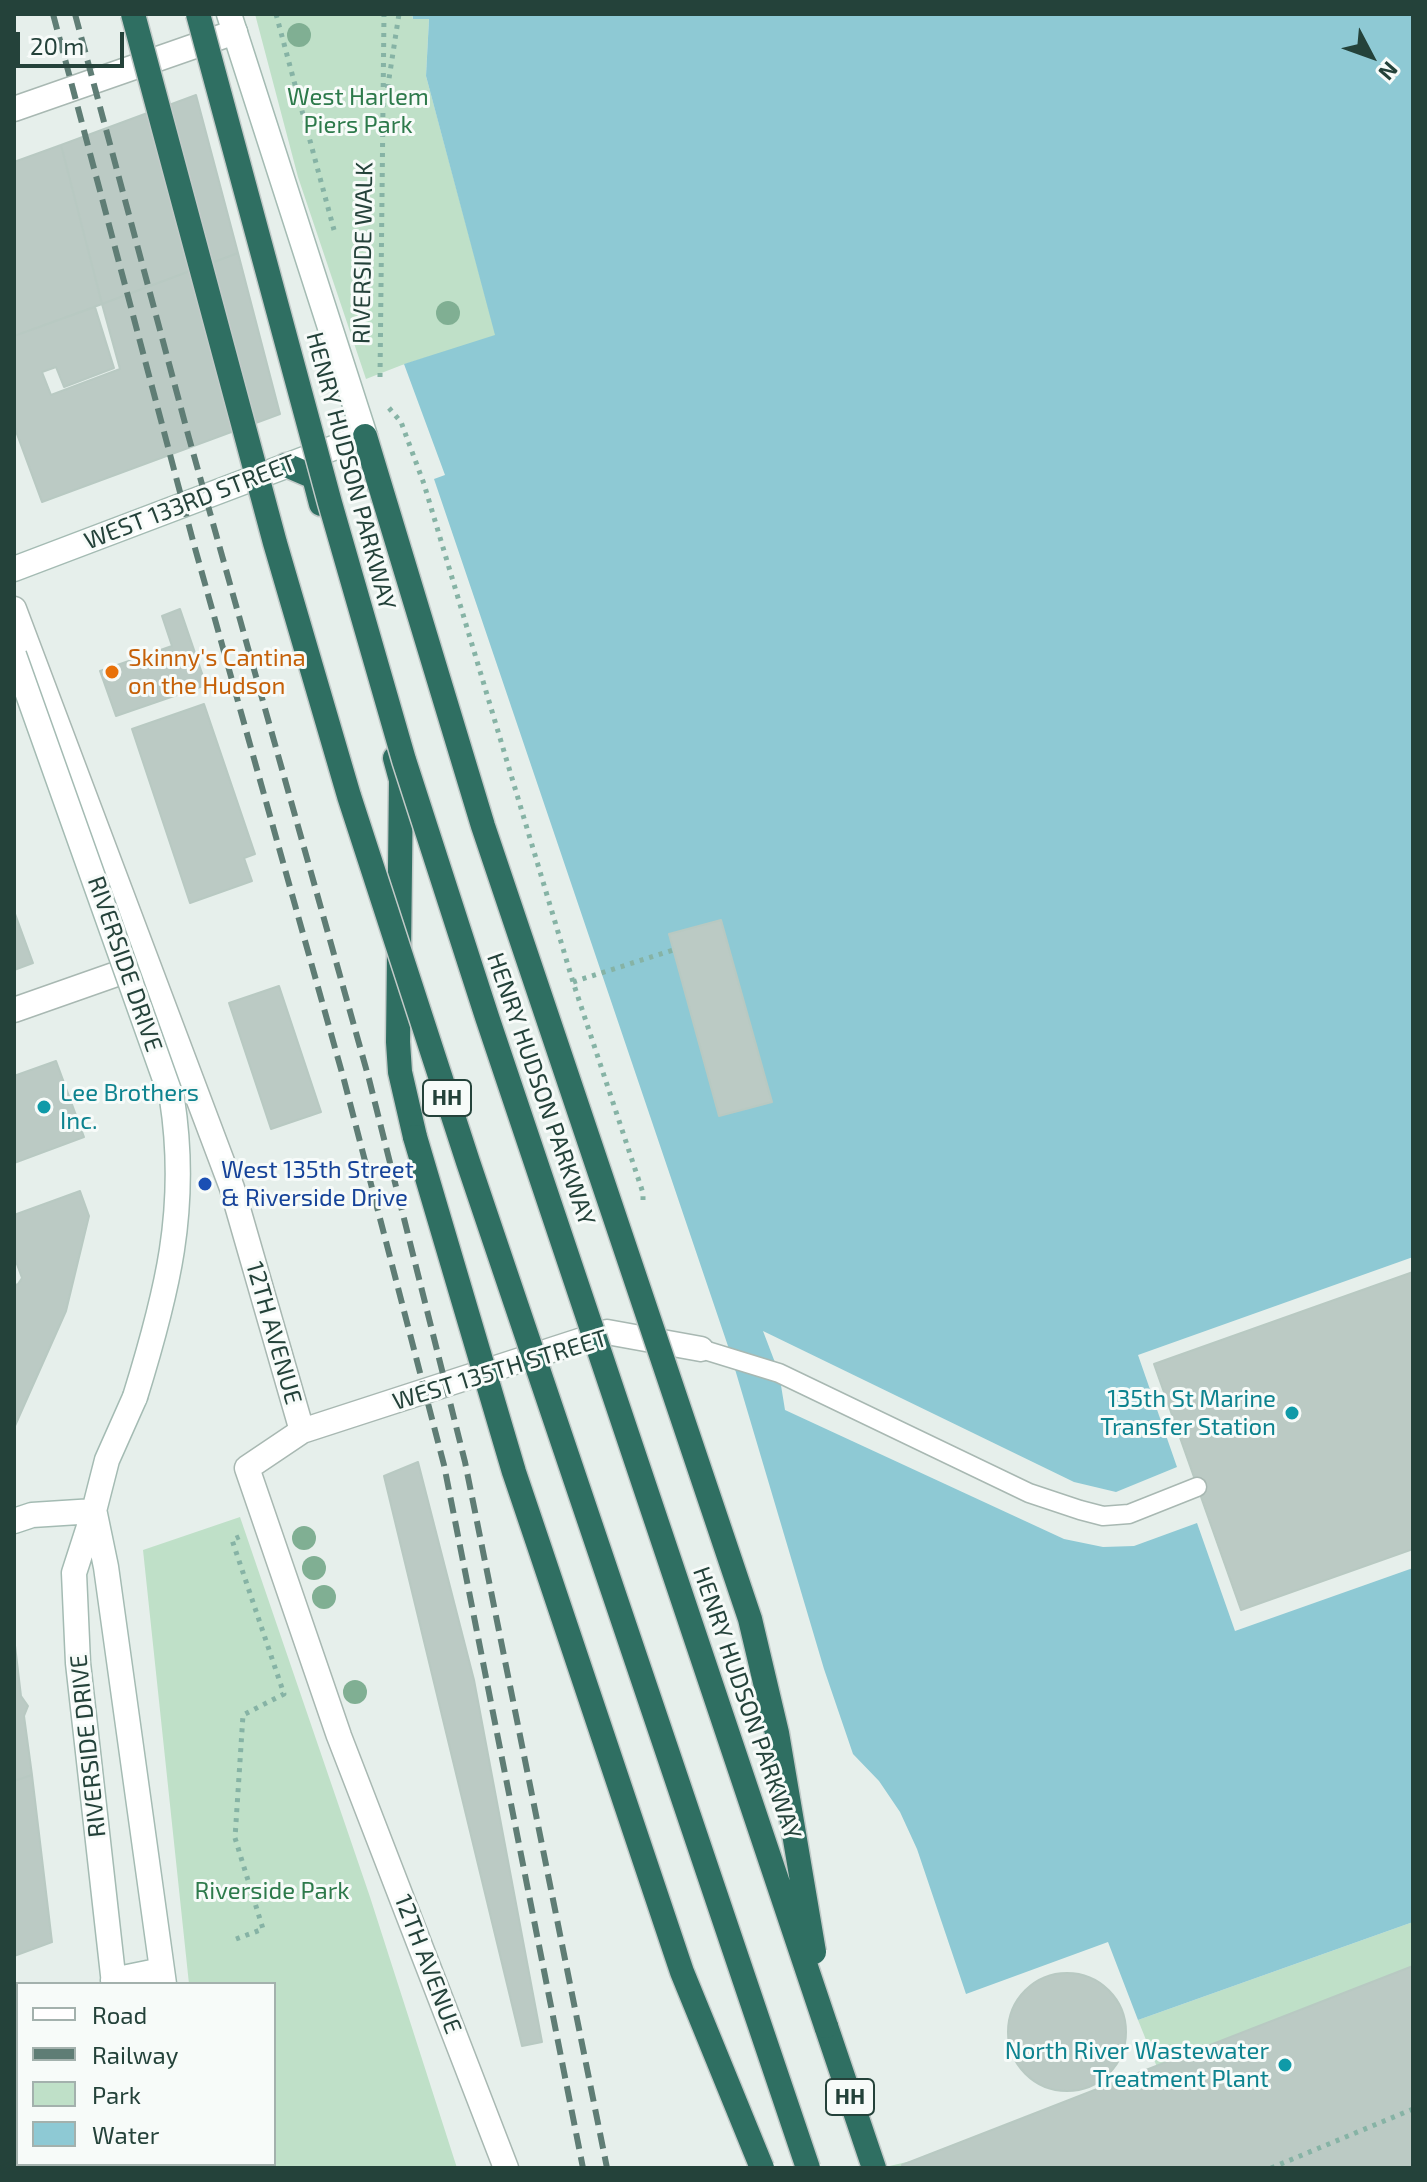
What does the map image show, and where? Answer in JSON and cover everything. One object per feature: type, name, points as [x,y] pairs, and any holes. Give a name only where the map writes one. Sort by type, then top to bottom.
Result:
[{"type":"highway","name":"HH","points":[[133,14],[275,543],[349,796],[463,1148],[808,2168]]},
{"type":"highway","name":"HENRY HUDSON PARKWAY","points":[[198,14],[330,503],[404,760],[487,1017],[874,2168]]},
{"type":"highway","points":[[365,436],[483,826],[753,1632],[777,1733],[826,2026]]},
{"type":"highway","points":[[286,465],[314,477],[401,780],[398,1042],[400,1072],[415,1137],[514,1472],[682,1972],[762,2168]]},
{"type":"street","points":[[14,109],[232,23],[365,436]]},
{"type":"street","name":"WEST 133RD STREET","points":[[14,569],[365,436]]},
{"type":"street","name":"12TH AVENUE","points":[[14,609],[139,971],[232,1188],[302,1431],[247,1468],[339,1736],[506,2168]]},
{"type":"street","name":"RIVERSIDE DRIVE","points":[[14,655],[139,971],[172,1099],[179,1143],[174,1246],[163,1298],[135,1397],[107,1460],[74,1573],[78,1663],[110,1982]]},
{"type":"street","points":[[14,1010],[139,971]]},
{"type":"street","points":[[14,1021],[139,971]]},
{"type":"street","name":"WEST 135TH STREET","points":[[302,1431],[607,1332],[701,1349]]},
{"type":"street","points":[[14,1521],[32,1515],[94,1511]]},
{"type":"street","name":"RIVERSIDE DRIVE","points":[[94,1511],[106,1567],[163,1977]]},
{"type":"street","points":[[119,1982],[163,1977]]},
{"type":"lane","points":[[701,1349],[779,1373],[1029,1493],[1080,1510],[1103,1516],[1129,1514],[1197,1487]]},
{"type":"path","points":[[276,14],[337,241]]},
{"type":"path","name":"RIVERSIDE WALK","points":[[372,368],[378,382],[384,14]]},
{"type":"path","points":[[383,119],[399,14]]},
{"type":"path","points":[[573,982],[673,950]]},
{"type":"path","points":[[232,1540],[284,1694],[243,1715],[235,1838],[263,1929],[236,1939]]},
{"type":"path","points":[[1271,2168],[1413,2109]]},
{"type":"green space","name":"West Harlem Piers Park","points":[[255,14],[411,14],[413,19],[429,18],[426,76],[496,336],[366,379],[298,177]]},
{"type":"green space","name":"Riverside Park","points":[[240,1517],[370,1897],[457,2168],[209,2168],[276,2166],[276,1982],[189,1982],[143,1550]]},
{"type":"green space","name":"North River Wastewater Treatment Plant","points":[[1413,1922],[1413,2168],[881,2168],[911,2161],[1157,2067],[1138,2020]]},
{"type":"water","points":[[412,14],[1413,14],[1413,1922],[1138,2020],[1108,1942],[966,1994],[917,1849],[900,1812],[879,1781],[853,1754],[824,1669],[729,1349],[434,479],[445,475],[404,364],[495,335],[426,76],[429,19],[413,19]]},
{"type":"pier","name":"135th St Marine Transfer Station","points":[[1413,1257],[1413,1568],[1235,1631],[1197,1523],[1134,1546],[1103,1547],[1064,1539],[785,1410],[779,1373],[763,1331],[1074,1482],[1116,1492],[1177,1467],[1138,1355]]},
{"type":"building","points":[[196,95],[238,253],[102,304],[61,145]]},
{"type":"building","points":[[61,145],[102,304],[14,336],[14,162]]},
{"type":"building","points":[[238,253],[280,414],[42,502],[14,426],[14,336],[95,307],[114,368],[64,387],[56,367],[42,372],[51,395],[120,369],[102,304]]},
{"type":"building","points":[[180,609],[206,685],[116,716],[100,671],[172,646],[162,616]]},
{"type":"building","points":[[204,704],[255,854],[244,858],[252,881],[190,903],[132,729]]},
{"type":"building","points":[[14,911],[33,963],[14,970]]},
{"type":"building","points":[[721,920],[772,1102],[719,1116],[669,934]]},
{"type":"building","points":[[279,986],[321,1112],[271,1129],[229,1003]]},
{"type":"building","name":"Lee Brothers Inc.","points":[[56,1061],[84,1137],[14,1163],[14,1076]]},
{"type":"building","points":[[80,1191],[89,1216],[66,1311],[14,1428],[14,1286],[22,1278],[14,1256],[14,1215]]},
{"type":"building","name":"135th St Marine Transfer Station","points":[[1413,1272],[1413,1549],[1241,1610],[1154,1364]]},
{"type":"building","points":[[418,1462],[474,1680],[542,2042],[522,2046],[384,1476]]},
{"type":"building","points":[[14,1637],[21,1696],[28,1706],[24,1716],[32,1775],[14,1781]]},
{"type":"building","points":[[32,1775],[52,1942],[14,1956],[14,1781]]},
{"type":"building","name":"North River Wastewater Treatment Plant","points":[[1413,1966],[1413,2168],[903,2168],[902,2165]]},
{"type":"building","points":[[1067,1973],[1090,1977],[1109,1990],[1122,2009],[1126,2032],[1122,2055],[1109,2074],[1090,2087],[1067,2091],[1044,2087],[1025,2074],[1012,2055],[1008,2032],[1012,2009],[1025,1990],[1044,1977]]},
{"type":"building","points":[[14,2062],[16,2062],[14,2125]]},
{"type":"building","points":[[24,2166],[79,2166],[79,2168],[21,2168]]},
{"type":"railway","points":[[53,14],[193,541],[344,1080],[444,1465],[583,2168]]},
{"type":"railway","points":[[75,14],[189,438],[369,1079],[465,1462],[607,2168]]},
{"type":"place","name":"Skinny's Cantina on the Hudson","points":[[112,672]]},
{"type":"place","name":"Lee Brothers Inc.","points":[[44,1107]]},
{"type":"place","name":"West 135th Street & Riverside Drive","points":[[205,1184]]},
{"type":"place","name":"135th St Marine Transfer Station","points":[[1292,1413]]},
{"type":"place","name":"North River Wastewater Treatment Plant","points":[[1285,2065]]}]
